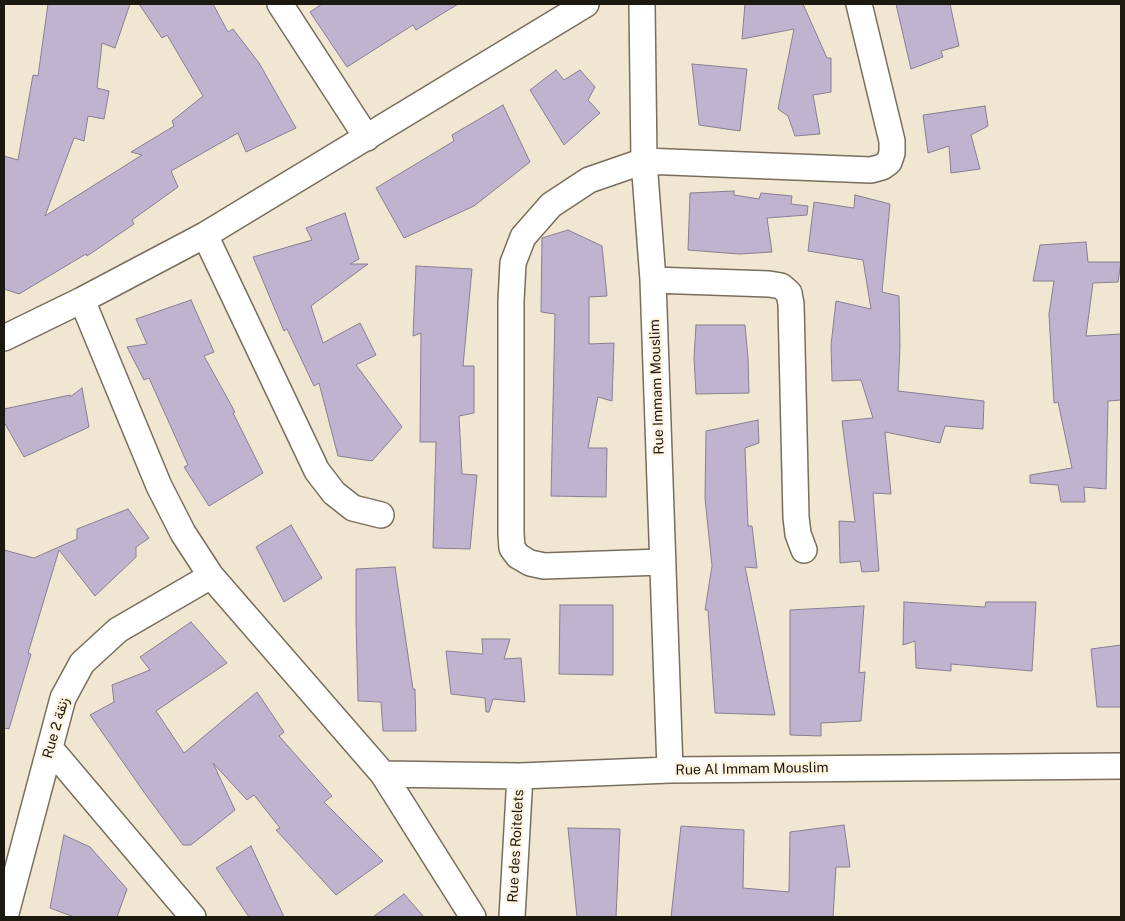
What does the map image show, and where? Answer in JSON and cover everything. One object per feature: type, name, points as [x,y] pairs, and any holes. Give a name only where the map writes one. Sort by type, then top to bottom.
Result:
[{"type":"street","points":[[280,4],[367,138]]},
{"type":"street","points":[[4,338],[82,300],[205,235],[586,4]]},
{"type":"street","name":"Rue Immam Mouslim","points":[[642,4],[644,161],[653,280],[670,770]]},
{"type":"street","points":[[662,562],[544,566],[530,563],[518,556],[512,548],[511,301],[513,263],[522,237],[551,205],[589,180],[644,161],[871,170],[882,167],[889,162],[892,153],[892,141],[859,4]]},
{"type":"street","points":[[205,235],[317,471],[334,493],[353,508],[381,515]]},
{"type":"street","points":[[653,280],[770,284],[781,286],[789,293],[791,304],[796,517],[798,534],[804,550]]},
{"type":"street","points":[[82,300],[159,486],[183,533],[211,576],[383,774],[473,917]]},
{"type":"street","name":"Rue 2 زنقة","points":[[5,917],[63,698],[82,663],[118,630],[211,576]]},
{"type":"street","points":[[50,748],[193,917]]},
{"type":"street","name":"Rue Al Immam Mouslim","points":[[383,774],[520,776],[670,770],[1121,766]]},
{"type":"street","name":"Rue des Roitelets","points":[[512,917],[520,776]]},
{"type":"building","points":[[48,4],[130,4],[115,48],[102,43],[97,88],[109,91],[104,119],[88,116],[84,141],[74,138],[45,216],[142,155],[131,152],[174,126],[172,121],[203,96],[167,35],[162,38],[139,4],[213,4],[228,32],[233,29],[259,63],[296,128],[246,152],[238,133],[171,171],[178,187],[132,220],[134,224],[87,256],[86,254],[19,294],[4,289],[4,156],[18,160],[33,75],[38,76]]},
{"type":"building","points":[[322,4],[458,4],[416,30],[413,25],[347,67],[310,12]]},
{"type":"building","points":[[745,4],[803,4],[827,58],[831,58],[831,92],[813,95],[820,134],[795,136],[788,116],[778,109],[794,29],[742,39]]},
{"type":"building","points":[[896,4],[950,4],[959,46],[941,51],[943,57],[911,69]]},
{"type":"building","points":[[692,64],[747,69],[740,131],[699,125]]},
{"type":"building","points":[[556,70],[564,80],[580,70],[595,87],[588,100],[600,113],[564,145],[530,90]]},
{"type":"building","points":[[503,105],[530,162],[474,206],[404,238],[376,188],[454,141],[452,135]]},
{"type":"building","points":[[985,106],[988,126],[971,135],[980,169],[951,173],[949,146],[928,153],[923,115]]},
{"type":"building","points":[[734,191],[734,195],[759,199],[761,193],[792,196],[791,204],[808,206],[807,215],[767,218],[772,252],[739,254],[688,250],[690,193]]},
{"type":"building","points":[[855,195],[890,204],[882,292],[899,296],[900,346],[898,391],[984,401],[983,429],[945,426],[940,443],[885,432],[891,494],[873,493],[879,571],[862,572],[860,561],[840,563],[839,521],[855,522],[842,421],[873,418],[861,380],[832,381],[831,345],[836,301],[871,309],[863,260],[808,251],[814,202],[854,208]]},
{"type":"building","points":[[345,213],[359,259],[350,264],[368,264],[311,306],[323,343],[360,323],[376,355],[356,365],[402,427],[372,461],[338,456],[319,383],[314,386],[287,329],[284,331],[253,257],[312,240],[306,228]]},
{"type":"building","points":[[568,230],[602,246],[607,296],[589,297],[589,344],[614,343],[612,401],[598,397],[588,448],[607,448],[606,497],[551,496],[555,314],[541,312],[542,238]]},
{"type":"building","points":[[1086,242],[1088,262],[1121,262],[1118,282],[1093,283],[1086,336],[1121,334],[1121,400],[1108,401],[1106,489],[1084,487],[1085,502],[1061,502],[1058,485],[1030,483],[1030,475],[1072,468],[1058,402],[1054,403],[1049,314],[1054,281],[1033,281],[1040,245]]},
{"type":"building","points":[[416,266],[472,269],[463,366],[474,366],[474,413],[459,416],[462,474],[477,475],[470,549],[433,548],[436,442],[420,442],[421,333],[413,336]]},
{"type":"building","points":[[191,300],[214,352],[204,356],[235,412],[233,413],[263,473],[209,506],[184,467],[188,465],[149,378],[144,380],[127,347],[147,344],[136,319]]},
{"type":"building","points":[[696,325],[745,325],[749,393],[696,394],[694,358]]},
{"type":"building","points":[[82,388],[89,427],[24,457],[4,422],[4,409],[70,395],[70,397]]},
{"type":"building","points":[[758,420],[759,443],[745,448],[748,526],[752,526],[757,568],[745,567],[775,715],[715,713],[708,610],[705,610],[712,566],[705,498],[706,431]]},
{"type":"building","points":[[128,509],[149,538],[136,547],[136,557],[95,596],[59,550],[28,653],[31,654],[9,729],[4,728],[4,550],[34,558],[77,539],[77,529]]},
{"type":"building","points":[[291,525],[322,578],[284,602],[256,547]]},
{"type":"building","points":[[395,567],[413,689],[415,689],[416,731],[383,731],[381,702],[358,701],[356,569]]},
{"type":"building","points":[[904,602],[985,607],[986,602],[1036,602],[1032,671],[951,664],[951,671],[916,668],[915,641],[903,645]]},
{"type":"building","points":[[560,605],[613,605],[613,675],[559,674]]},
{"type":"building","points":[[864,606],[859,673],[865,672],[861,721],[821,723],[821,736],[790,735],[790,610]]},
{"type":"building","points":[[191,622],[227,663],[156,711],[184,753],[257,692],[284,732],[279,736],[332,796],[324,802],[383,861],[336,895],[276,830],[280,828],[254,795],[247,800],[213,763],[235,810],[191,845],[183,845],[90,715],[114,702],[112,685],[150,670],[140,657]]},
{"type":"building","points":[[482,639],[510,639],[504,659],[521,658],[525,702],[493,699],[489,712],[486,712],[485,698],[451,694],[446,651],[483,654]]},
{"type":"building","points":[[1121,645],[1121,707],[1097,707],[1091,649]]},
{"type":"building","points":[[844,825],[850,867],[836,867],[833,917],[671,917],[681,826],[744,830],[743,888],[789,892],[790,832]]},
{"type":"building","points":[[568,828],[620,829],[616,917],[577,917]]},
{"type":"building","points":[[64,835],[90,847],[127,889],[117,917],[74,917],[50,908]]},
{"type":"building","points":[[251,846],[284,917],[249,917],[216,868]]},
{"type":"building","points":[[404,894],[424,917],[373,917]]}]
